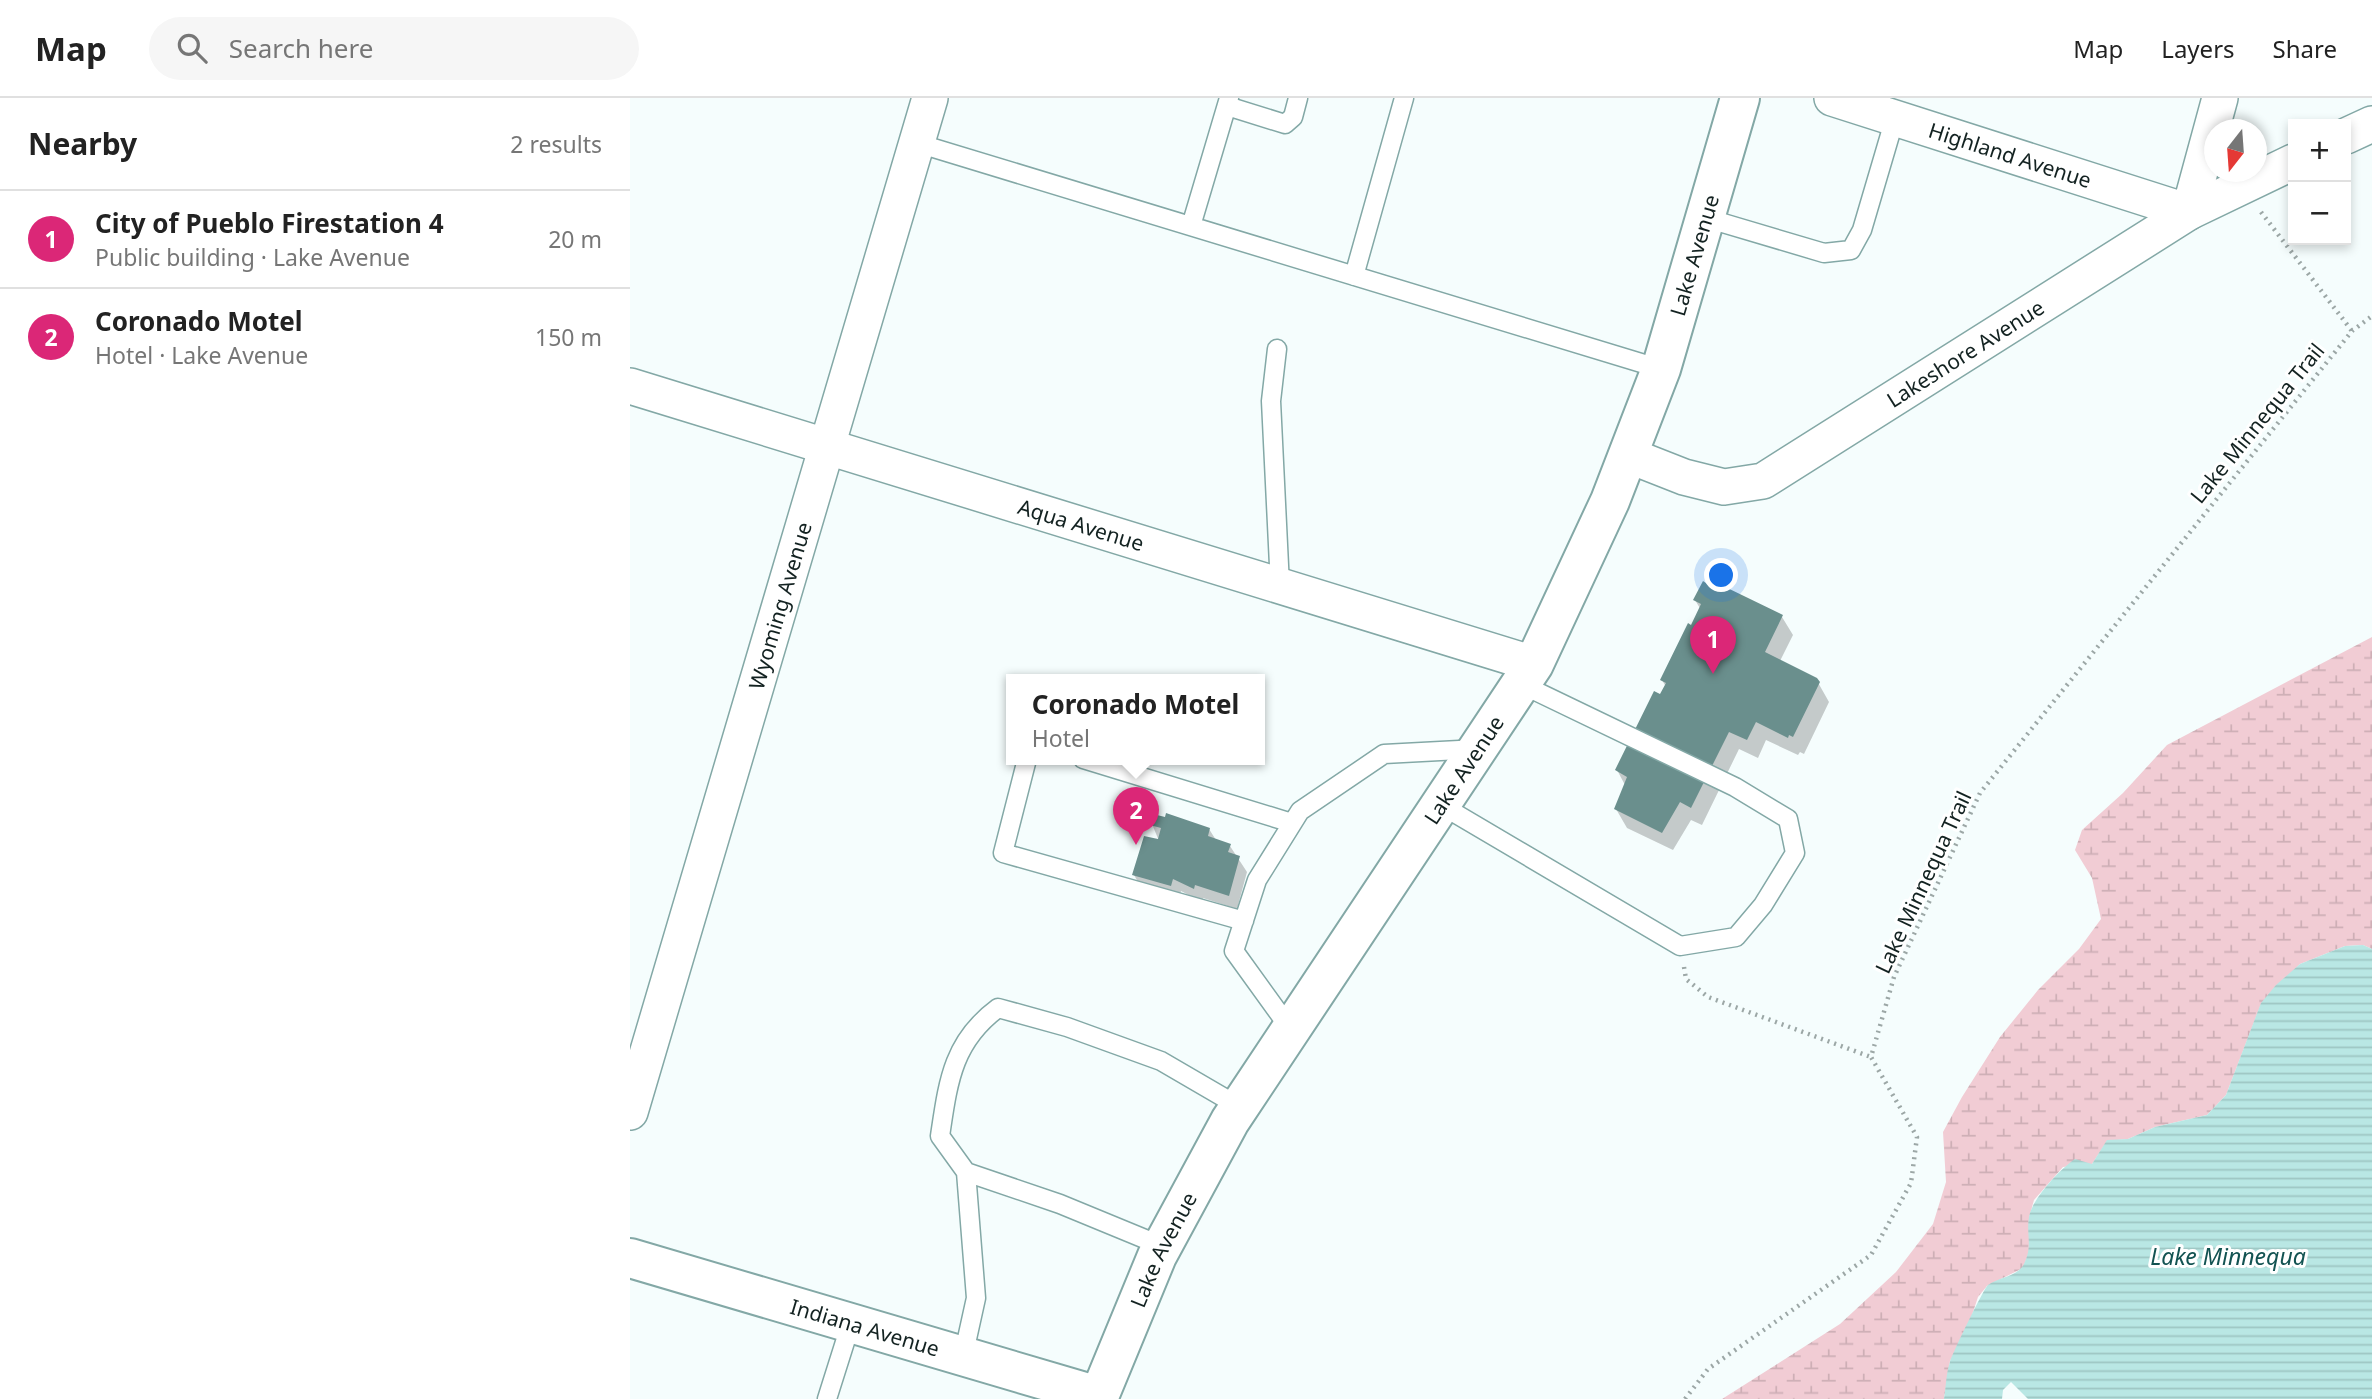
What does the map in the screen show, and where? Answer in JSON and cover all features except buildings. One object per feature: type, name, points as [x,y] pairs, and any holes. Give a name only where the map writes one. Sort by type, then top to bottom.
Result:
[{"type":"main road","name":"Lake Avenue","points":[[1098,1398],[1162,1246],[1240,1107],[1528,674],[1610,501],[1661,369],[1740,98]]},
{"type":"main road","name":"Indiana Avenue","points":[[630,1258],[1098,1398]]},
{"type":"street","name":"Wyoming Avenue","points":[[630,1112],[930,98]]},
{"type":"street","name":"Highland Avenue","points":[[1832,98],[2189,212]]},
{"type":"street","points":[[2189,212],[2220,98]]},
{"type":"street","points":[[2351,134],[2372,124]]},
{"type":"street","name":"Lakeshore Avenue","points":[[1628,455],[1684,477],[1724,487],[1763,481],[2189,212],[2288,164]]},
{"type":"street","name":"Aqua Avenue","points":[[630,386],[1280,586],[1528,674]]},
{"type":"lane","points":[[1191,226],[1228,102],[1285,124],[1293,117],[1298,98]]},
{"type":"lane","points":[[1354,276],[1404,98]]},
{"type":"lane","points":[[1706,218],[1824,253],[1851,250],[1862,230],[1895,118]]},
{"type":"lane","points":[[917,143],[1661,369]]},
{"type":"lane","points":[[1277,349],[1271,401],[1280,586]]},
{"type":"lane","points":[[1441,806],[1680,946],[1736,937],[1763,905],[1795,853],[1788,819],[1735,786],[1528,674]]},
{"type":"lane","points":[[1291,1030],[1234,951],[1257,880],[1292,823],[1300,811],[1384,754],[1478,749]]},
{"type":"lane","points":[[1025,765],[1003,853],[1244,921]]},
{"type":"lane","points":[[1103,765],[1292,823]]},
{"type":"lane","points":[[963,1357],[976,1298],[966,1172],[940,1136],[951,1068],[976,1024],[998,1008],[1068,1027],[1161,1061],[1240,1107]]},
{"type":"lane","points":[[966,1172],[1060,1203],[1162,1246]]},
{"type":"lane","points":[[827,1399],[851,1323]]},
{"type":"path","points":[[2242,187],[2352,331]]},
{"type":"path","name":"Lake Minnequa Trail","points":[[1871,1057],[1894,977],[1980,793],[2352,331],[2372,316]]},
{"type":"path","points":[[1680,946],[1686,979],[1708,997],[1871,1057],[1917,1137],[1912,1183],[1871,1255],[1708,1369],[1685,1399]]},
{"type":"green space","points":[[2372,637],[2372,949],[2363,945],[2345,946],[2300,964],[2261,1004],[2226,1095],[2207,1115],[2155,1127],[2128,1139],[2107,1141],[2092,1164],[2063,1167],[2034,1200],[2029,1218],[2031,1247],[2023,1268],[1987,1286],[1978,1297],[1967,1330],[1950,1361],[1944,1399],[1722,1399],[1840,1324],[1896,1272],[1933,1224],[1946,1182],[1943,1132],[1962,1097],[2000,1037],[2038,990],[2079,949],[2101,919],[2092,878],[2075,850],[2082,830],[2123,793],[2167,745]]},
{"type":"water","name":"Lake Minnequa","points":[[2363,945],[2372,949],[2372,1399],[2028,1399],[2011,1382],[2003,1390],[2002,1399],[1944,1399],[1950,1362],[1975,1309],[1988,1285],[2017,1272],[2024,1264],[2029,1246],[2028,1223],[2031,1210],[2055,1177],[2075,1159],[2092,1164],[2107,1140],[2128,1139],[2155,1127],[2207,1115],[2226,1095],[2261,1003],[2276,985],[2300,964],[2345,946]]},
{"type":"place","name":"City of Pueblo Firestation 4","points":[[1713,674]]},
{"type":"place","name":"Coronado Motel","points":[[1136,845]]}]
